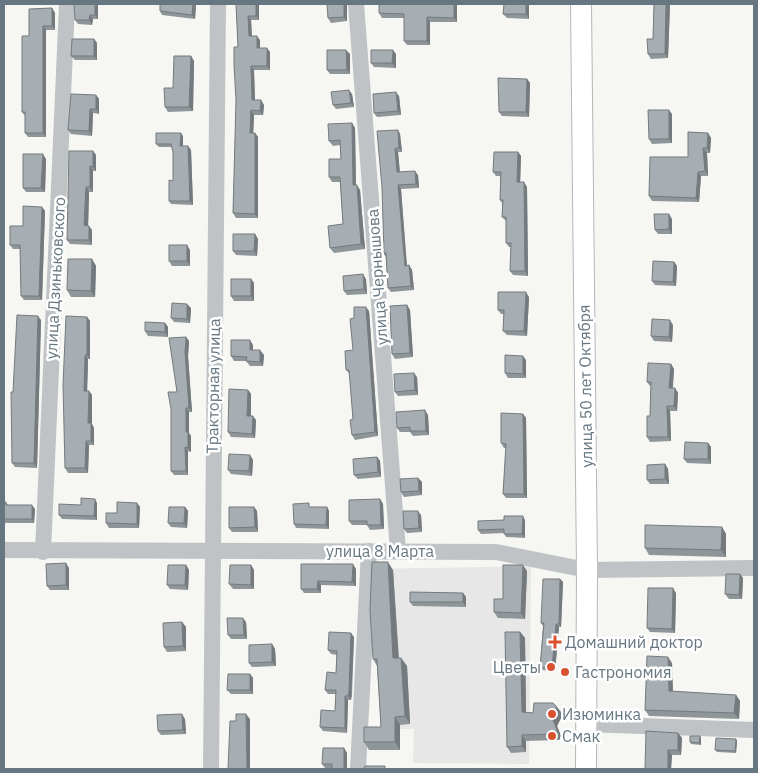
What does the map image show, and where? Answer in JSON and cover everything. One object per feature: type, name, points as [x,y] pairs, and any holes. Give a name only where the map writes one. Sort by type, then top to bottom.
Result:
[{"type":"main road","name":"улица 50 лет Октября","points":[[581,4],[587,570],[586,769]]},
{"type":"street","name":"улица Дзиньковского","points":[[42,552],[66,4]]},
{"type":"street","name":"Тракторная улица","points":[[210,769],[218,4]]},
{"type":"street","name":"улица Чернышова","points":[[356,4],[398,551]]},
{"type":"street","name":"улица 8 Марта","points":[[4,550],[42,552],[496,552],[587,570],[754,568]]},
{"type":"street","points":[[358,769],[369,551]]},
{"type":"street","points":[[586,724],[754,730]]},
{"type":"shaded area","points":[[531,566],[529,764],[413,763],[414,729],[382,729],[372,569]]},
{"type":"building","points":[[74,4],[95,4],[95,15],[90,15],[89,20],[75,20]]},
{"type":"building","points":[[160,4],[193,4],[192,15],[160,11]]},
{"type":"building","points":[[236,4],[256,4],[256,16],[248,16],[249,36],[257,36],[257,48],[267,48],[267,66],[251,66],[252,100],[261,100],[260,111],[251,110],[250,133],[255,133],[255,214],[233,213],[236,100],[234,47],[238,47]]},
{"type":"building","points":[[327,4],[344,4],[344,17],[328,18]]},
{"type":"building","points":[[379,4],[454,4],[454,18],[427,17],[427,41],[404,41],[404,14],[379,13]]},
{"type":"building","points":[[504,4],[526,4],[526,14],[503,14]]},
{"type":"building","points":[[654,4],[666,4],[665,54],[648,54],[647,39],[653,39]]},
{"type":"building","points":[[52,8],[52,26],[43,26],[43,133],[25,133],[25,112],[22,112],[22,36],[29,36],[29,9]]},
{"type":"building","points":[[72,39],[94,39],[94,56],[71,56]]},
{"type":"building","points":[[327,50],[346,50],[347,70],[327,70]]},
{"type":"building","points":[[371,50],[393,50],[392,63],[371,63]]},
{"type":"building","points":[[174,56],[191,56],[189,107],[165,107],[164,88],[173,88]]},
{"type":"building","points":[[498,78],[527,79],[526,112],[499,112]]},
{"type":"building","points":[[349,90],[351,103],[333,105],[331,92]]},
{"type":"building","points":[[396,92],[398,111],[374,113],[373,94]]},
{"type":"building","points":[[71,94],[96,95],[96,109],[90,109],[89,131],[68,130]]},
{"type":"building","points":[[648,110],[669,110],[669,139],[649,139]]},
{"type":"building","points":[[352,123],[353,185],[357,185],[361,244],[330,248],[328,226],[343,224],[340,177],[329,177],[329,159],[341,159],[340,140],[329,141],[328,124]]},
{"type":"building","points":[[398,130],[399,148],[395,148],[397,172],[415,171],[416,184],[398,185],[405,266],[409,265],[411,286],[388,288],[386,253],[384,254],[382,187],[377,131]]},
{"type":"building","points":[[688,132],[708,133],[707,148],[703,148],[705,171],[698,172],[696,198],[649,196],[650,157],[688,157]]},
{"type":"building","points":[[156,133],[181,133],[180,146],[188,146],[190,201],[169,201],[169,180],[173,181],[173,152],[171,144],[156,144]]},
{"type":"building","points":[[69,151],[93,151],[93,167],[90,166],[90,187],[86,187],[84,225],[89,226],[89,240],[67,240]]},
{"type":"building","points":[[494,152],[518,152],[517,182],[524,182],[525,271],[510,271],[511,243],[506,243],[506,217],[502,217],[503,200],[500,200],[501,172],[493,172]]},
{"type":"building","points":[[23,154],[43,154],[41,188],[23,188]]},
{"type":"building","points":[[23,206],[42,207],[39,296],[21,296],[20,245],[10,245],[10,226],[23,226]]},
{"type":"building","points":[[654,214],[669,214],[669,229],[655,230]]},
{"type":"building","points":[[233,234],[255,234],[254,251],[233,251]]},
{"type":"building","points":[[169,245],[187,245],[187,261],[169,261]]},
{"type":"building","points":[[68,259],[92,259],[91,291],[67,290]]},
{"type":"building","points":[[653,261],[674,262],[673,282],[652,281]]},
{"type":"building","points":[[363,274],[364,289],[344,291],[343,276]]},
{"type":"building","points":[[231,279],[251,279],[251,296],[231,296]]},
{"type":"building","points":[[498,292],[526,292],[524,331],[503,331],[504,310],[498,310]]},
{"type":"building","points":[[172,303],[187,304],[187,319],[171,318]]},
{"type":"building","points":[[407,305],[410,353],[392,354],[390,306]]},
{"type":"building","points":[[354,307],[366,307],[375,432],[352,435],[350,420],[353,419],[349,370],[346,370],[345,351],[353,350],[350,319],[354,318]]},
{"type":"building","points":[[17,315],[38,316],[34,463],[12,463],[11,392],[13,392]]},
{"type":"building","points":[[66,316],[87,317],[87,355],[85,355],[84,391],[89,391],[88,423],[91,423],[91,441],[86,441],[85,468],[65,468],[63,385]]},
{"type":"building","points":[[652,319],[670,320],[669,337],[651,336]]},
{"type":"building","points":[[145,322],[165,323],[165,332],[145,331]]},
{"type":"building","points":[[186,337],[185,352],[189,408],[186,408],[188,448],[185,447],[186,471],[171,471],[171,409],[168,392],[177,392],[169,338]]},
{"type":"building","points":[[231,340],[250,340],[250,350],[260,350],[260,362],[246,361],[247,357],[231,356]]},
{"type":"building","points":[[505,355],[523,356],[523,374],[505,373]]},
{"type":"building","points":[[648,363],[671,364],[669,388],[675,388],[674,406],[667,406],[668,437],[647,437],[647,416],[650,416],[651,382],[647,382]]},
{"type":"building","points":[[414,373],[415,390],[395,392],[394,374]]},
{"type":"building","points":[[229,389],[248,390],[247,416],[253,416],[252,434],[228,432]]},
{"type":"building","points":[[425,410],[426,431],[410,431],[410,427],[397,428],[396,412]]},
{"type":"building","points":[[501,413],[523,414],[524,494],[503,494],[506,444],[501,443]]},
{"type":"building","points":[[685,442],[708,443],[708,459],[684,459]]},
{"type":"building","points":[[229,454],[250,455],[249,471],[228,470]]},
{"type":"building","points":[[377,457],[378,472],[354,475],[353,459]]},
{"type":"building","points":[[665,464],[665,479],[647,480],[647,465]]},
{"type":"building","points":[[418,478],[419,491],[401,492],[400,479]]},
{"type":"building","points":[[81,498],[95,499],[94,516],[59,515],[59,504],[81,505]]},
{"type":"building","points":[[380,499],[381,525],[367,525],[367,521],[349,521],[349,500]]},
{"type":"building","points":[[4,502],[6,502],[6,505],[32,505],[32,519],[4,519]]},
{"type":"building","points":[[117,502],[137,503],[137,524],[106,523],[106,513],[117,513]]},
{"type":"building","points":[[309,503],[309,507],[327,507],[326,525],[294,524],[293,504]]},
{"type":"building","points":[[169,507],[185,507],[184,523],[168,523]]},
{"type":"building","points":[[229,507],[254,507],[255,527],[229,528]]},
{"type":"building","points":[[403,511],[418,511],[419,528],[404,529]]},
{"type":"building","points":[[504,516],[523,516],[522,534],[504,534],[504,529],[478,530],[478,521],[504,520]]},
{"type":"building","points":[[645,525],[722,527],[721,550],[645,548]]},
{"type":"building","points":[[372,562],[388,562],[393,658],[401,658],[405,716],[395,717],[395,742],[364,742],[364,727],[381,727],[377,659],[373,659],[370,610]]},
{"type":"building","points":[[66,563],[66,585],[47,586],[46,564]]},
{"type":"building","points":[[301,564],[353,564],[352,582],[318,581],[317,589],[301,589]]},
{"type":"building","points":[[168,565],[186,565],[185,585],[167,585]]},
{"type":"building","points":[[230,565],[251,565],[251,585],[229,584]]},
{"type":"building","points":[[503,565],[523,565],[521,613],[494,612],[494,599],[503,599]]},
{"type":"building","points":[[726,574],[740,574],[739,595],[725,594]]},
{"type":"building","points":[[543,579],[560,579],[559,624],[556,624],[552,668],[540,667],[544,623],[541,623]]},
{"type":"building","points":[[648,588],[673,588],[672,629],[647,628]]},
{"type":"building","points":[[410,592],[463,593],[463,602],[410,602]]},
{"type":"building","points":[[227,618],[243,618],[244,635],[228,635]]},
{"type":"building","points":[[182,622],[183,646],[164,647],[163,623]]},
{"type":"building","points":[[329,632],[351,633],[349,692],[348,696],[345,696],[345,728],[320,727],[321,710],[335,711],[336,690],[325,690],[327,672],[336,673],[337,651],[328,650]]},
{"type":"building","points":[[505,632],[520,632],[522,712],[533,713],[534,703],[553,703],[556,706],[557,712],[553,720],[557,730],[555,734],[522,735],[522,746],[507,747]]},
{"type":"building","points":[[272,644],[272,662],[249,663],[249,645]]},
{"type":"building","points":[[647,656],[668,657],[669,691],[736,695],[734,713],[645,710]]},
{"type":"building","points":[[228,674],[250,674],[250,690],[227,690]]},
{"type":"building","points":[[182,714],[183,730],[158,731],[157,715]]},
{"type":"building","points":[[236,714],[246,714],[247,769],[228,769],[230,721],[236,721]]},
{"type":"building","points":[[646,731],[678,733],[678,750],[668,750],[668,769],[645,769]]},
{"type":"building","points":[[690,736],[700,736],[699,743],[690,742]]},
{"type":"building","points":[[716,738],[736,739],[735,751],[715,750]]},
{"type":"building","points":[[323,748],[344,748],[344,769],[332,769],[332,764],[322,764]]},
{"type":"building","points":[[365,766],[385,766],[385,769],[363,769]]},
{"type":"place","name":"Домашний доктор","points":[[555,642]]},
{"type":"place","name":"Цветы","points":[[551,667]]},
{"type":"place","name":"Гастрономия","points":[[565,672]]},
{"type":"place","name":"Изюминка","points":[[552,714]]},
{"type":"place","name":"Смак","points":[[552,736]]}]
